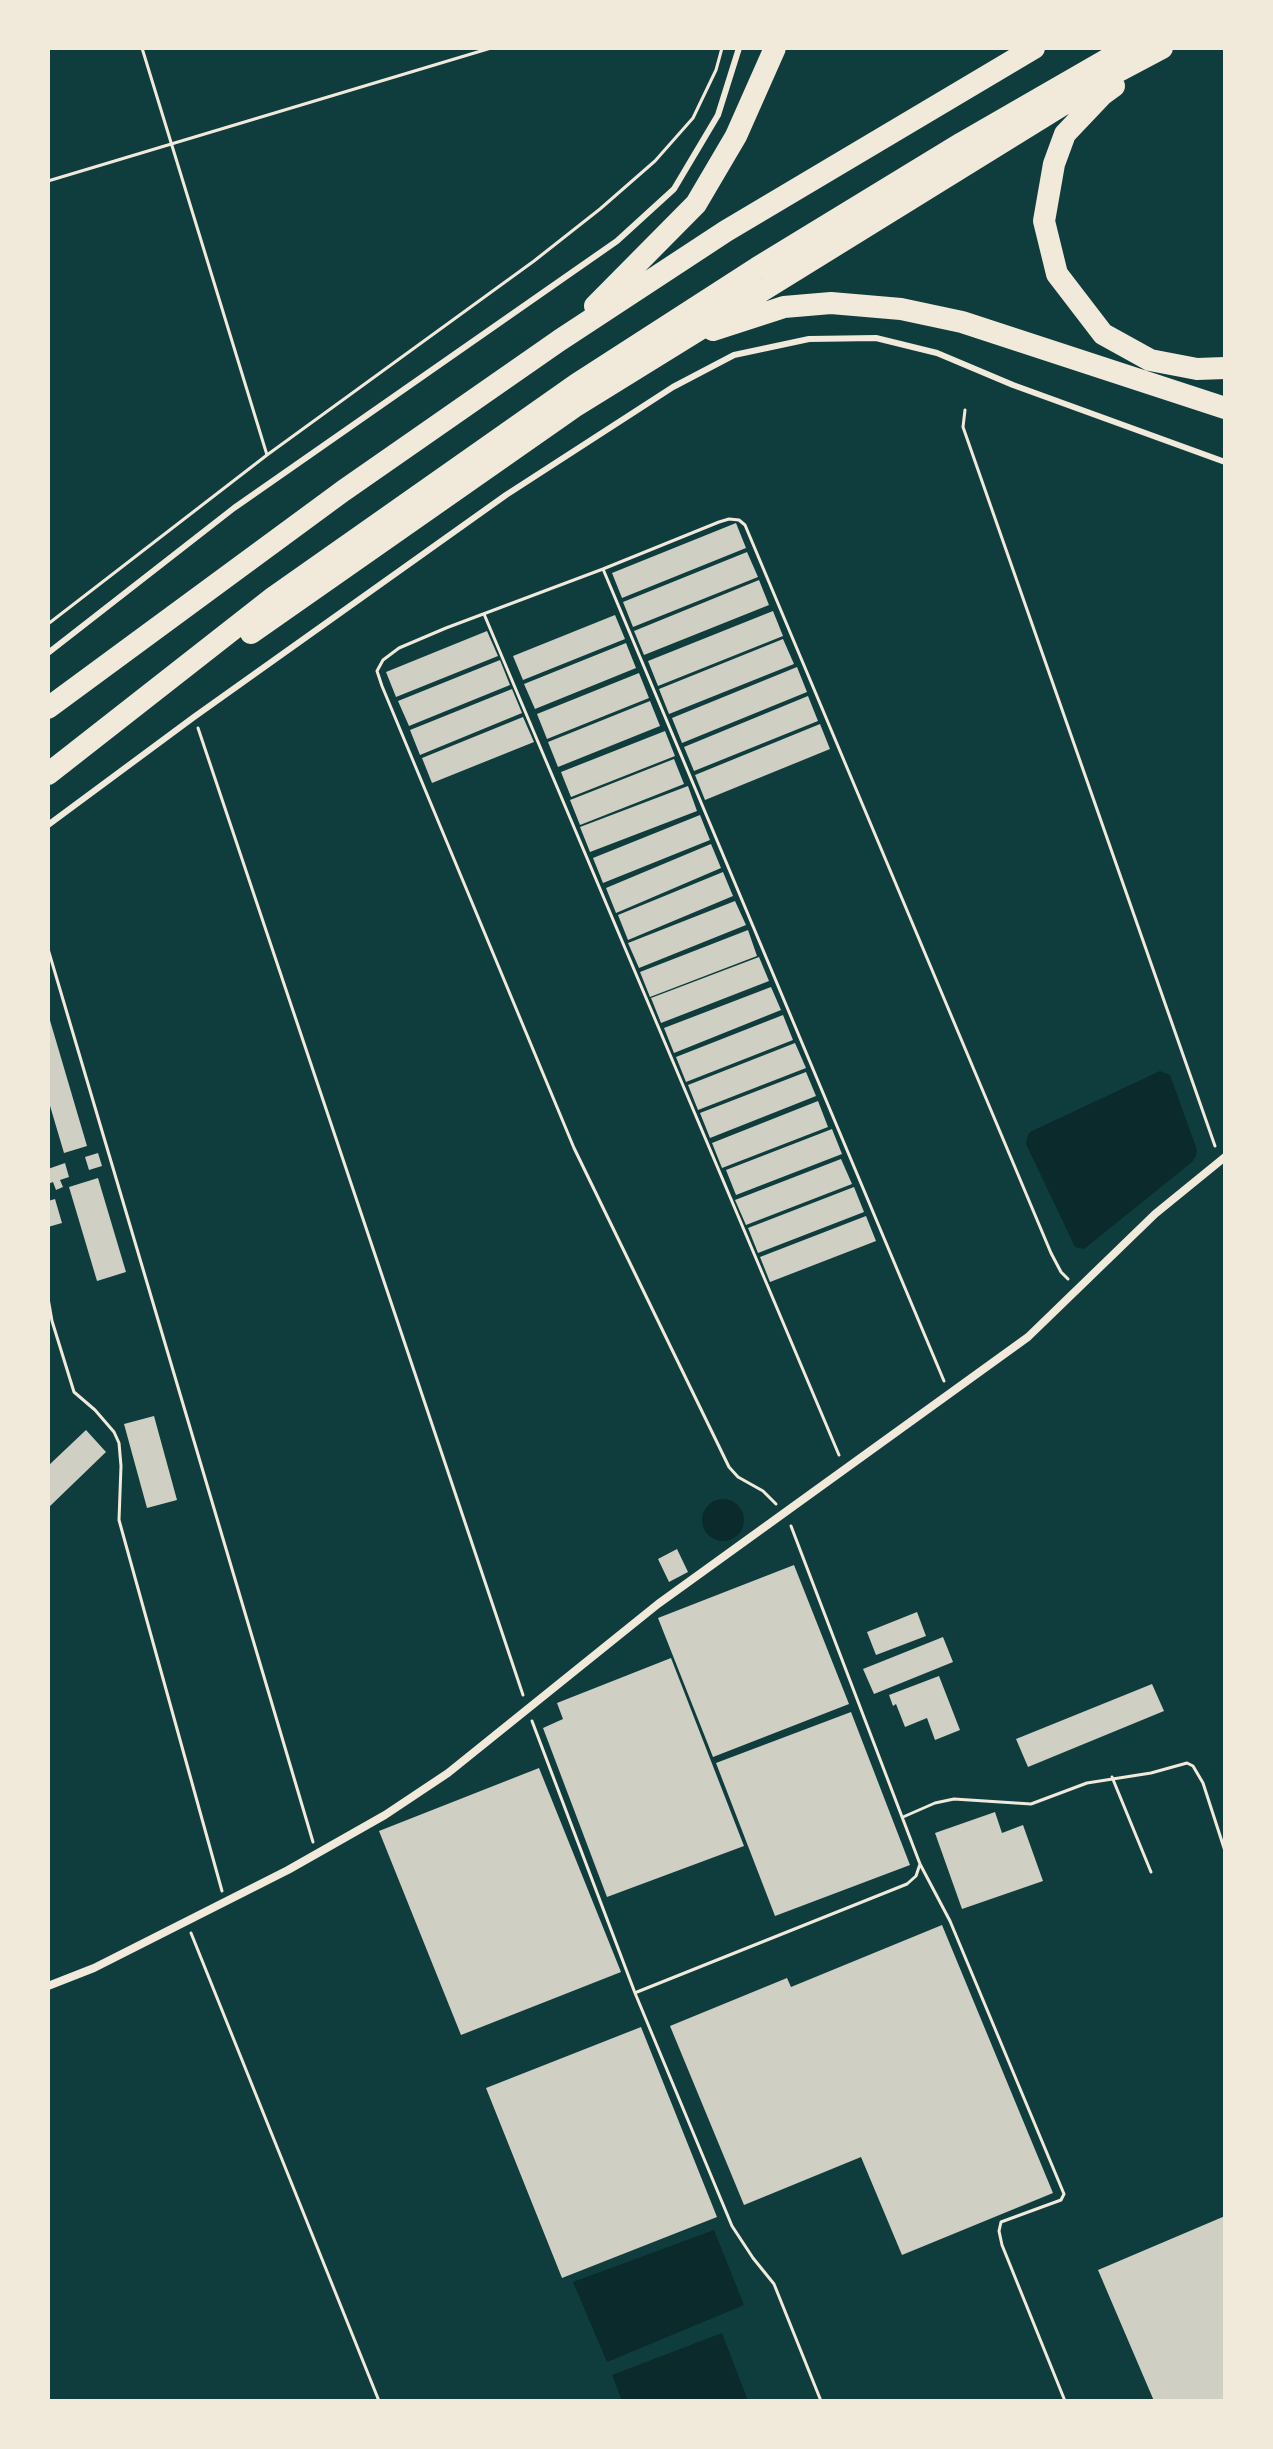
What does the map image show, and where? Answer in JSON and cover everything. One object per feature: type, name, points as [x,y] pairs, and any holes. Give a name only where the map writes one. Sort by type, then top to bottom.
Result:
[{"type":"highway","points":[[560,340],[696,204],[736,136],[775,48]]},
{"type":"highway","points":[[48,708],[343,491],[560,340],[726,231],[1034,48]]},
{"type":"highway","points":[[48,774],[274,597],[577,384],[757,268],[937,158],[1127,48]]},
{"type":"highway","points":[[129,711],[201,668],[574,407],[1111,75],[1165,48]]},
{"type":"highway","points":[[1165,48],[1103,94],[1065,134],[1054,164],[1044,221],[1057,274],[1103,334],[1150,360],[1197,369],[1225,368]]},
{"type":"highway","points":[[685,337],[784,307],[831,303],[901,309],[962,322],[1225,408]]},
{"type":"street","points":[[48,1986],[94,1968],[317,1854],[385,1815],[448,1773],[658,1604],[1028,1337],[1155,1214],[1223,1159]]},
{"type":"lane","points":[[48,653],[234,508],[617,241],[674,189],[718,115],[739,48]]},
{"type":"lane","points":[[48,825],[506,495],[673,387],[734,355],[809,339],[876,338],[937,353],[1013,385],[1225,462]]},
{"type":"path","points":[[142,48],[267,455]]},
{"type":"path","points":[[48,181],[491,48]]},
{"type":"path","points":[[48,624],[267,455],[534,261],[600,209],[655,161],[693,118],[716,70],[722,48]]},
{"type":"path","points":[[965,410],[963,427],[1223,1159]]},
{"type":"path","points":[[1065,2401],[999,2231],[1001,2222],[1061,2200],[1064,2194],[950,1921],[920,1864],[785,1512],[763,1491],[738,1477],[729,1467],[574,1148],[382,686],[377,671],[383,660],[399,648],[729,519],[739,520],[745,525],[1051,1253],[1061,1272],[1079,1290]]},
{"type":"path","points":[[603,569],[950,1395]]},
{"type":"path","points":[[484,614],[845,1469]]},
{"type":"path","points":[[194,717],[528,1708],[635,1993],[732,2226],[774,2284],[821,2401]]},
{"type":"path","points":[[48,949],[317,1854]]},
{"type":"path","points":[[48,1298],[74,1392],[95,1410],[114,1432],[119,1443],[119,1520],[225,1902]]},
{"type":"path","points":[[902,1817],[935,1803],[954,1799],[1031,1804],[1087,1783],[1151,1773],[1187,1763],[1193,1766],[1203,1783],[1225,1851]]},
{"type":"path","points":[[1112,1777],[1151,1872]]},
{"type":"path","points":[[635,1993],[907,1884],[916,1876],[920,1864]]},
{"type":"path","points":[[187,1922],[379,2401]]},
{"type":"water","points":[[1160,1071],[1170,1075],[1197,1150],[1196,1156],[1084,1249],[1075,1247],[1026,1144],[1027,1137],[1030,1132]]},
{"type":"water","points":[[723,1499],[738,1505],[744,1520],[738,1535],[723,1541],[708,1535],[702,1520],[708,1505]]},
{"type":"water","points":[[714,2230],[744,2305],[607,2362],[573,2282]]},
{"type":"water","points":[[722,2333],[748,2401],[622,2401],[612,2375]]},
{"type":"building","points":[[736,523],[746,548],[622,598],[612,573]]},
{"type":"building","points":[[747,552],[758,577],[633,627],[623,602]]},
{"type":"building","points":[[759,580],[769,605],[644,655],[634,631]]},
{"type":"building","points":[[773,611],[783,636],[658,686],[648,661]]},
{"type":"building","points":[[615,615],[625,639],[523,680],[513,656]]},
{"type":"building","points":[[487,631],[498,656],[396,697],[386,672]]},
{"type":"building","points":[[783,639],[794,664],[669,714],[659,689]]},
{"type":"building","points":[[626,643],[636,668],[535,709],[524,684]]},
{"type":"building","points":[[500,660],[510,685],[409,726],[398,701]]},
{"type":"building","points":[[797,667],[807,692],[682,743],[672,718]]},
{"type":"building","points":[[639,673],[649,698],[547,739],[537,714]]},
{"type":"building","points":[[512,689],[522,713],[420,755],[410,730]]},
{"type":"building","points":[[808,696],[818,721],[694,771],[684,747]]},
{"type":"building","points":[[650,701],[660,726],[558,767],[548,742]]},
{"type":"building","points":[[523,717],[534,742],[432,783],[422,758]]},
{"type":"building","points":[[820,724],[830,749],[705,800],[695,775]]},
{"type":"building","points":[[665,731],[675,756],[571,797],[561,772]]},
{"type":"building","points":[[674,759],[684,784],[580,825],[570,800]]},
{"type":"building","points":[[688,786],[697,811],[590,852],[580,827]]},
{"type":"building","points":[[700,815],[710,840],[603,883],[593,858]]},
{"type":"building","points":[[711,844],[721,868],[616,913],[606,888]]},
{"type":"building","points":[[723,872],[733,896],[628,940],[618,915]]},
{"type":"building","points":[[735,901],[746,925],[639,968],[628,943]]},
{"type":"building","points":[[748,930],[757,956],[650,997],[640,972]]},
{"type":"building","points":[[759,957],[769,981],[661,1023],[651,998]]},
{"type":"building","points":[[771,987],[781,1010],[674,1053],[664,1028]]},
{"type":"building","points":[[783,1015],[793,1040],[686,1082],[676,1057]]},
{"type":"building","points":[[49,1017],[87,1146],[64,1153],[48,1099]]},
{"type":"building","points":[[795,1043],[806,1068],[698,1110],[688,1085]]},
{"type":"building","points":[[806,1072],[816,1096],[710,1138],[700,1113]]},
{"type":"building","points":[[818,1101],[828,1127],[722,1168],[712,1143]]},
{"type":"building","points":[[832,1129],[842,1154],[736,1195],[726,1170]]},
{"type":"building","points":[[98,1153],[102,1166],[89,1170],[85,1157]]},
{"type":"building","points":[[841,1159],[852,1184],[746,1225],[735,1200]]},
{"type":"building","points":[[65,1163],[69,1177],[60,1180],[63,1187],[56,1190],[53,1182],[48,1184],[48,1169]]},
{"type":"building","points":[[98,1178],[126,1272],[97,1281],[69,1187]]},
{"type":"building","points":[[854,1187],[864,1212],[758,1253],[748,1228]]},
{"type":"building","points":[[55,1199],[62,1223],[48,1227],[48,1201]]},
{"type":"building","points":[[866,1216],[876,1241],[770,1282],[760,1257]]},
{"type":"building","points":[[154,1416],[177,1500],[147,1508],[124,1424]]},
{"type":"building","points":[[86,1430],[106,1452],[48,1508],[48,1466]]},
{"type":"building","points":[[677,1549],[688,1572],[669,1582],[658,1559]]},
{"type":"building","points":[[794,1565],[849,1704],[713,1757],[658,1618]]},
{"type":"building","points":[[917,1612],[926,1636],[876,1655],[867,1632]]},
{"type":"building","points":[[943,1637],[953,1662],[874,1694],[863,1669]]},
{"type":"building","points":[[671,1658],[744,1846],[607,1897],[543,1728],[563,1719],[557,1703]]},
{"type":"building","points":[[939,1676],[960,1730],[935,1740],[927,1718],[905,1727],[889,1695]]},
{"type":"building","points":[[1152,1684],[1164,1711],[1028,1767],[1016,1739]]},
{"type":"building","points":[[851,1712],[910,1865],[775,1916],[716,1763]]},
{"type":"building","points":[[539,1768],[621,1972],[461,2035],[379,1831]]},
{"type":"building","points":[[995,1812],[1002,1833],[1023,1825],[1043,1881],[962,1909],[935,1833]]},
{"type":"building","points":[[942,1925],[1053,2193],[902,2255],[861,2157],[744,2205],[670,2026],[787,1978],[791,1987]]},
{"type":"building","points":[[641,2027],[717,2217],[562,2278],[486,2088]]},
{"type":"building","points":[[1225,2216],[1225,2401],[1154,2401],[1098,2270]]}]
